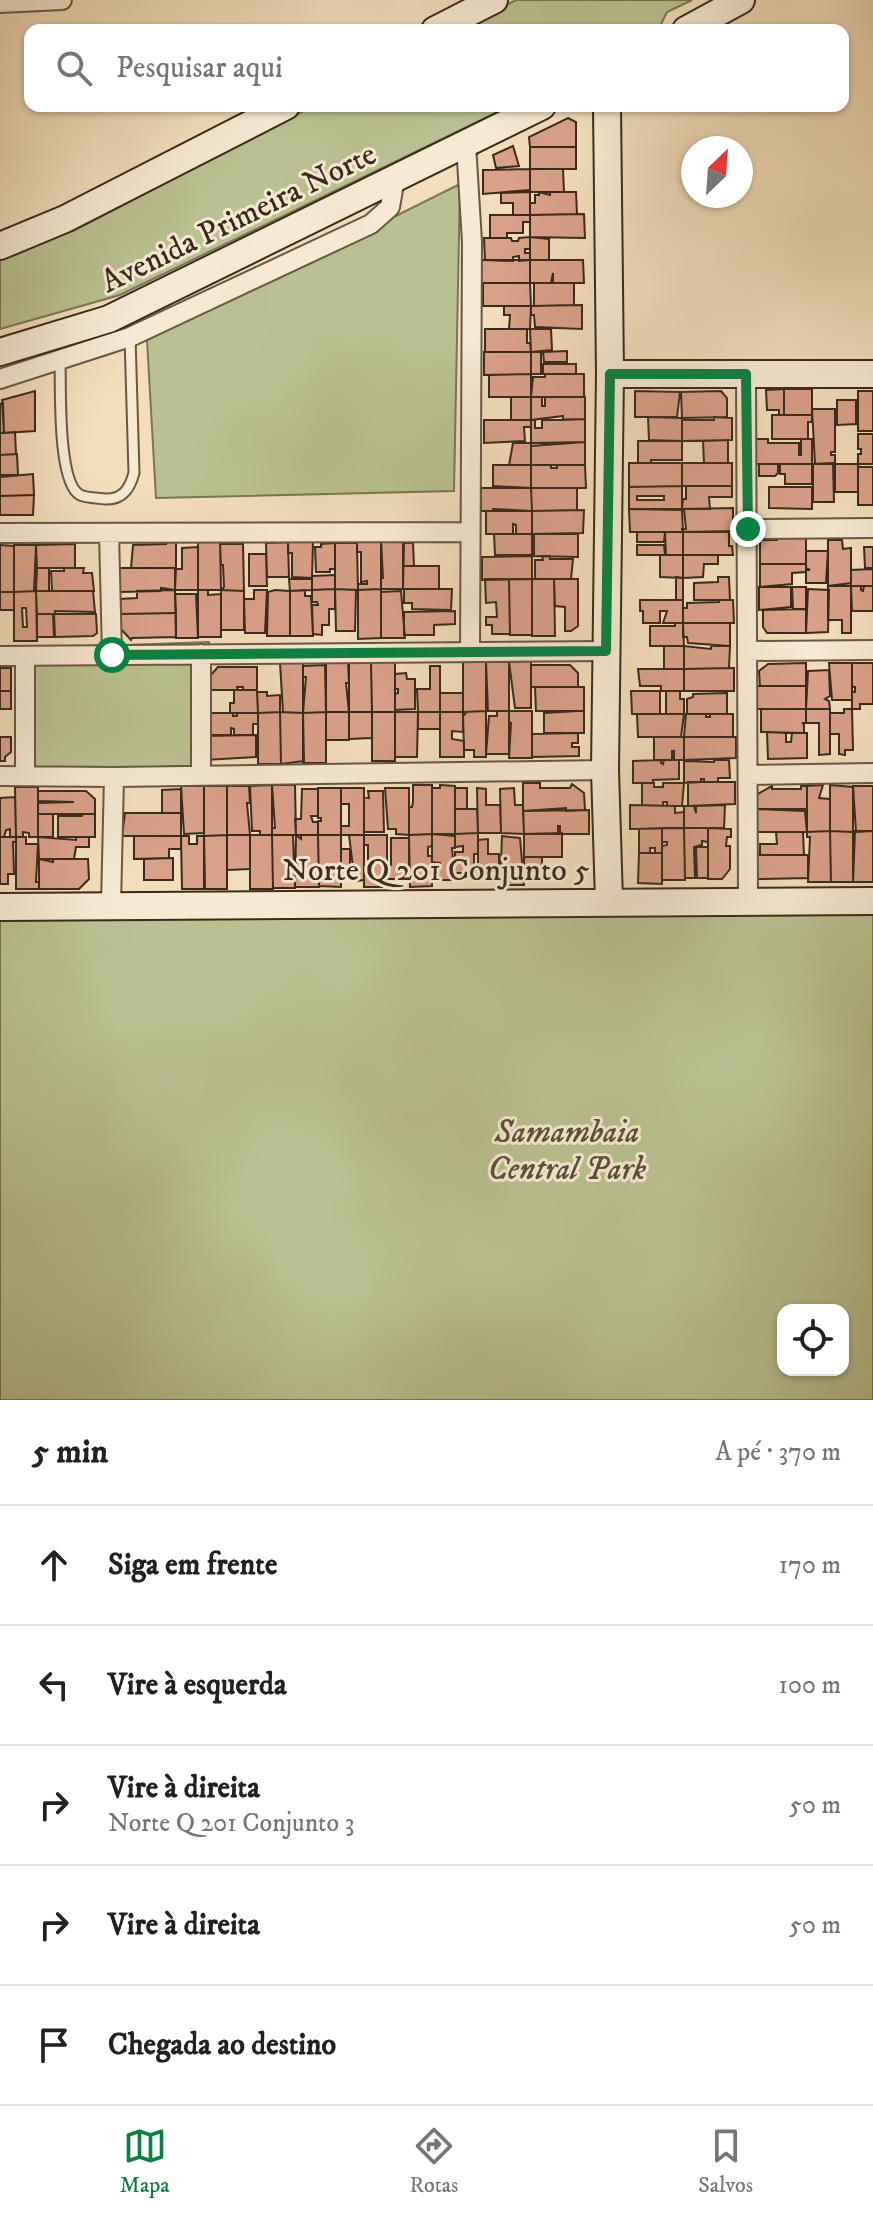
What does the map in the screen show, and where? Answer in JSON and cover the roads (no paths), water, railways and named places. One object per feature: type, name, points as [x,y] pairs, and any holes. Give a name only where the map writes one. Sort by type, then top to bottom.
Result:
[{"type":"street","points":[[0,3],[62,0]]},
{"type":"street","points":[[447,24],[494,0]]},
{"type":"street","points":[[697,24],[741,0]]},
{"type":"street","points":[[0,246],[65,219],[274,112]]},
{"type":"street","name":"Avenida Primeira Norte","points":[[0,352],[109,319],[530,112]]},
{"type":"street","points":[[607,112],[610,374],[605,770],[609,901]]},
{"type":"street","points":[[466,144],[472,242],[470,652]]},
{"type":"street","points":[[0,379],[130,337],[371,224],[390,207],[395,178]]},
{"type":"street","points":[[610,374],[873,374]]},
{"type":"street","points":[[746,374],[748,901]]},
{"type":"street","points":[[748,529],[873,528]]},
{"type":"street","points":[[0,533],[470,532]]},
{"type":"street","points":[[109,533],[112,655]]},
{"type":"street","points":[[748,651],[873,650]]},
{"type":"street","points":[[0,656],[606,651]]},
{"type":"street","points":[[201,654],[201,775]]},
{"type":"street","points":[[25,656],[25,776]]},
{"type":"street","points":[[0,776],[605,770]]},
{"type":"street","points":[[748,775],[873,773]]},
{"type":"street","points":[[111,905],[114,777]]},
{"type":"street","name":"Norte Q 201 Conjunto 5","points":[[0,907],[873,901]]},
{"type":"lane","points":[[60,361],[65,469],[71,486],[80,496],[110,499],[122,496],[130,487],[134,473],[130,337]]},
{"type":"park label","name":"Samambaia Central Park","points":[[567,1150]]}]
